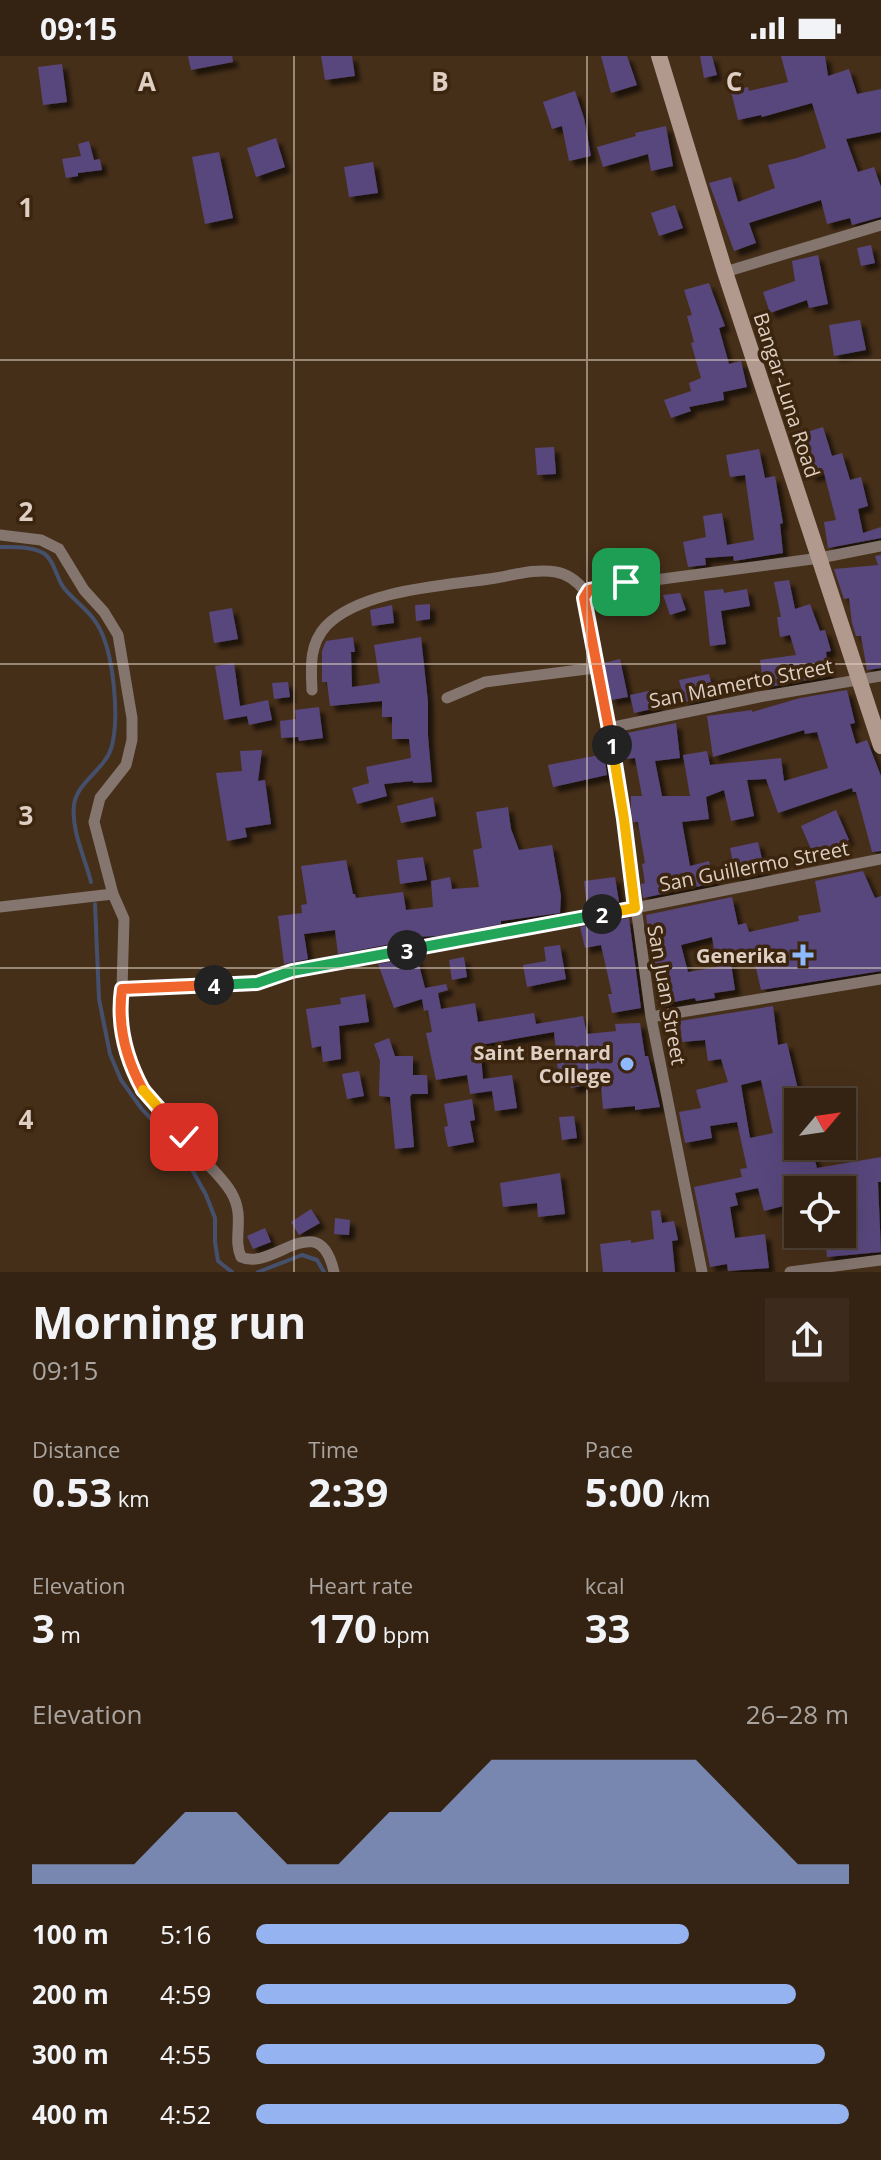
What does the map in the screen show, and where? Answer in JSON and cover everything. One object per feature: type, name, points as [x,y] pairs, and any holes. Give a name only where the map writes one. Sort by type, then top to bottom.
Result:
[{"type":"main road","name":"Bangar-Luna Road","points":[[659,56],[725,272],[881,746]]},
{"type":"street","points":[[725,272],[881,225]]},
{"type":"street","points":[[0,535],[41,540],[59,549],[84,590],[110,619],[120,643],[132,718],[132,740],[126,765],[100,798],[94,822],[113,894],[124,919],[120,1002],[123,1044],[133,1072],[147,1097],[230,1191],[239,1215],[238,1248],[241,1257],[251,1262],[266,1260],[291,1248],[313,1243],[328,1254],[334,1272]]},
{"type":"street","points":[[312,690],[311,654],[326,627],[344,612],[394,595],[541,571],[569,576],[586,592],[626,582],[820,558],[881,546]]},
{"type":"street","name":"San Juan Street","points":[[586,592],[584,605],[624,819],[651,1017],[702,1272]]},
{"type":"street","points":[[447,698],[485,682],[595,668]]},
{"type":"street","name":"San Mamerto Street","points":[[609,728],[881,676]]},
{"type":"street","name":"San Guillermo Street","points":[[122,989],[244,985],[292,971],[881,859]]},
{"type":"street","points":[[0,907],[113,894]]},
{"type":"street","points":[[651,1017],[881,979]]},
{"type":"street","points":[[790,1272],[881,1260]]},
{"type":"building","points":[[188,56],[232,56],[233,62],[191,70]]},
{"type":"building","points":[[321,56],[352,56],[355,76],[325,80]]},
{"type":"building","points":[[601,56],[627,56],[637,85],[611,93]]},
{"type":"building","points":[[700,56],[712,56],[717,75],[704,78]]},
{"type":"building","points":[[781,56],[825,56],[828,76],[849,69],[857,94],[881,89],[881,132],[846,139],[858,172],[874,167],[881,187],[881,217],[852,225],[850,218],[827,224],[821,200],[749,223],[756,243],[734,251],[709,183],[731,177],[738,202],[775,188],[768,165],[826,148],[812,103],[762,117],[738,120],[731,91],[748,87],[749,91],[788,82]]},
{"type":"building","points":[[62,64],[67,102],[43,105],[38,67]]},
{"type":"building","points":[[575,91],[591,156],[569,161],[562,126],[552,129],[543,102]]},
{"type":"building","points":[[666,126],[673,166],[651,171],[648,154],[603,167],[597,147]]},
{"type":"building","points":[[276,138],[285,167],[256,177],[247,148]]},
{"type":"building","points":[[89,141],[94,160],[100,159],[102,170],[66,178],[62,159],[81,156],[78,144]]},
{"type":"building","points":[[219,152],[233,218],[205,224],[192,157]]},
{"type":"building","points":[[373,162],[378,193],[349,197],[344,167]]},
{"type":"building","points":[[675,205],[683,228],[659,236],[651,213]]},
{"type":"building","points":[[871,245],[875,263],[861,266],[857,248]]},
{"type":"building","points":[[818,255],[828,304],[809,308],[807,300],[770,313],[763,292],[795,281],[792,261]]},
{"type":"building","points":[[709,283],[725,326],[719,328],[729,364],[741,361],[747,387],[723,392],[724,400],[689,407],[691,411],[671,418],[664,400],[691,391],[689,383],[701,378],[691,343],[694,342],[687,316],[692,315],[684,290]]},
{"type":"building","points":[[860,320],[866,350],[834,356],[829,325]]},
{"type":"building","points":[[823,427],[832,456],[842,453],[850,480],[861,477],[868,506],[858,509],[863,533],[881,527],[881,538],[828,548],[824,522],[836,520],[824,473],[811,477],[794,436]]},
{"type":"building","points":[[554,447],[556,474],[537,475],[535,448]]},
{"type":"building","points":[[759,449],[765,478],[775,476],[783,523],[780,524],[783,553],[734,561],[733,556],[705,558],[706,565],[688,567],[683,542],[706,537],[703,516],[722,513],[727,545],[754,540],[745,475],[730,477],[726,455]]},
{"type":"building","points":[[881,555],[881,668],[867,670],[861,636],[856,636],[852,623],[849,598],[844,599],[834,569],[878,565],[875,556]]},
{"type":"building","points":[[789,580],[795,609],[810,604],[820,631],[825,630],[831,651],[826,652],[829,676],[764,688],[760,660],[796,655],[790,635],[780,637],[777,617],[781,617],[774,582]]},
{"type":"building","points":[[723,589],[724,593],[747,589],[750,606],[721,611],[726,644],[710,646],[704,591]]},
{"type":"building","points":[[680,593],[686,610],[670,615],[663,595]]},
{"type":"building","points":[[430,604],[430,619],[416,621],[415,605]]},
{"type":"building","points":[[392,605],[394,623],[372,626],[370,610]]},
{"type":"building","points":[[232,608],[238,639],[214,643],[209,612]]},
{"type":"building","points":[[353,637],[352,687],[380,683],[374,645],[421,637],[432,782],[384,784],[387,796],[357,804],[352,788],[369,783],[366,767],[411,758],[409,739],[392,739],[392,717],[382,717],[382,701],[330,706],[327,682],[322,682],[322,651],[326,641]]},
{"type":"building","points":[[620,659],[628,697],[611,700],[604,663]]},
{"type":"building","points":[[234,663],[240,706],[268,700],[272,720],[249,725],[247,716],[224,720],[215,666]]},
{"type":"building","points":[[709,674],[715,698],[685,702],[679,680]]},
{"type":"building","points":[[288,682],[290,697],[274,699],[272,683]]},
{"type":"building","points":[[653,690],[657,708],[634,713],[630,695]]},
{"type":"building","points":[[847,690],[855,723],[850,724],[856,744],[867,740],[881,776],[881,851],[872,852],[856,792],[852,788],[778,813],[766,779],[747,780],[754,816],[731,821],[724,790],[706,797],[709,819],[682,822],[690,866],[709,861],[715,883],[643,898],[641,884],[645,883],[642,864],[645,863],[638,822],[633,822],[631,811],[631,796],[642,796],[635,758],[625,759],[622,734],[676,723],[680,758],[655,761],[662,796],[690,796],[683,755],[707,751],[710,765],[781,758],[784,781],[828,768],[817,732],[805,734],[804,730],[713,757],[707,716],[752,712],[800,698]]},
{"type":"building","points":[[319,707],[323,738],[299,741],[298,737],[281,738],[280,721],[296,719],[295,710]]},
{"type":"building","points":[[262,750],[258,781],[265,780],[271,824],[245,828],[247,837],[227,841],[216,773],[242,771],[240,751]]},
{"type":"building","points":[[604,754],[607,775],[553,787],[548,765]]},
{"type":"building","points":[[433,797],[436,816],[401,823],[397,806]]},
{"type":"building","points":[[508,807],[511,829],[519,850],[552,845],[561,896],[560,913],[501,921],[501,924],[438,936],[412,937],[412,940],[338,954],[335,930],[304,934],[308,959],[284,964],[278,916],[302,913],[301,905],[307,904],[301,866],[346,860],[356,898],[403,892],[406,910],[433,907],[431,881],[450,877],[452,889],[479,887],[473,850],[482,848],[476,812]]},
{"type":"building","points":[[836,810],[849,840],[814,856],[801,826]]},
{"type":"building","points":[[758,842],[765,871],[736,877],[730,848]]},
{"type":"building","points":[[423,857],[427,880],[400,884],[397,860]]},
{"type":"building","points":[[863,871],[875,898],[881,896],[881,971],[761,990],[752,950],[730,956],[735,990],[714,993],[715,998],[696,1001],[695,998],[658,1005],[646,915],[732,897],[738,925],[746,923],[749,932],[799,921],[798,916],[821,912],[815,881]],"holes":[[[712,937],[717,967],[688,972],[681,945]]]},
{"type":"building","points":[[615,877],[619,902],[587,908],[584,881]]},
{"type":"building","points":[[629,918],[641,1008],[612,1013],[608,994],[612,994],[601,945],[585,948],[580,927]]},
{"type":"building","points":[[560,945],[566,979],[527,987],[523,965],[546,961],[544,947]]},
{"type":"building","points":[[417,957],[425,988],[446,984],[448,990],[438,993],[441,1009],[475,1003],[478,1022],[534,1013],[536,1024],[583,1016],[587,1034],[616,1031],[615,1024],[640,1023],[645,1056],[648,1056],[660,1107],[603,1109],[601,1086],[597,1087],[596,1083],[571,1088],[568,1070],[558,1071],[554,1032],[480,1045],[483,1079],[512,1075],[517,1108],[495,1111],[492,1091],[470,1094],[467,1075],[436,1080],[426,1033],[432,1032],[428,1010],[424,1011],[422,999],[394,1008],[378,964]]},
{"type":"building","points":[[464,957],[467,977],[452,980],[449,960]]},
{"type":"building","points":[[365,994],[369,1022],[339,1026],[341,1059],[323,1062],[321,1046],[312,1048],[306,1009],[341,1004],[340,998]]},
{"type":"building","points":[[773,1006],[778,1045],[787,1043],[798,1088],[784,1088],[784,1160],[815,1160],[817,1168],[881,1157],[881,1182],[878,1182],[881,1252],[827,1257],[826,1248],[856,1248],[856,1176],[784,1176],[784,1206],[764,1211],[758,1188],[735,1193],[738,1205],[730,1207],[735,1238],[765,1234],[769,1268],[728,1271],[727,1264],[710,1267],[694,1187],[742,1177],[740,1169],[747,1168],[737,1122],[710,1126],[712,1138],[685,1143],[679,1112],[701,1108],[696,1090],[728,1082],[721,1059],[708,1061],[705,1040],[682,1042],[680,1021]],"holes":[[[761,1080],[773,1133],[750,1138],[741,1085]]]},
{"type":"building","points":[[389,1038],[395,1056],[413,1056],[413,1075],[427,1075],[428,1094],[412,1094],[410,1097],[414,1147],[395,1149],[390,1097],[379,1096],[380,1061],[374,1044]]},
{"type":"building","points":[[359,1071],[364,1096],[347,1099],[342,1074]]},
{"type":"building","points":[[472,1099],[475,1120],[470,1121],[474,1142],[448,1147],[444,1104]]},
{"type":"building","points":[[574,1116],[577,1138],[562,1140],[559,1117]]},
{"type":"building","points":[[560,1173],[565,1214],[538,1217],[537,1203],[503,1207],[500,1183]]},
{"type":"building","points":[[311,1209],[320,1223],[299,1235],[291,1222]]},
{"type":"building","points":[[660,1210],[662,1223],[674,1221],[678,1240],[672,1241],[675,1272],[603,1272],[600,1244],[654,1239],[651,1211]]},
{"type":"building","points":[[335,1218],[350,1220],[349,1235],[334,1234]]},
{"type":"building","points":[[265,1228],[271,1242],[253,1249],[247,1236]]},
{"type":"waterway","points":[[0,547],[31,549],[47,556],[64,588],[97,624],[108,651],[114,685],[114,736],[108,756],[80,790],[74,805],[76,834],[91,882]]},
{"type":"waterway","points":[[95,904],[99,999],[110,1054],[121,1080],[141,1108],[184,1155],[215,1218],[218,1261],[232,1272]]},
{"type":"waterway","points":[[258,1272],[302,1255],[317,1260],[324,1272]]},
{"type":"place","name":"Generika","points":[[803,955]]},
{"type":"place","name":"Saint Bernard College","points":[[627,1064]]},
{"type":"route","points":[[184,1137],[147,1097],[133,1072],[123,1044],[122,989],[257,983],[292,971],[635,908],[609,728],[584,605],[584,595],[589,590],[626,582]]}]
